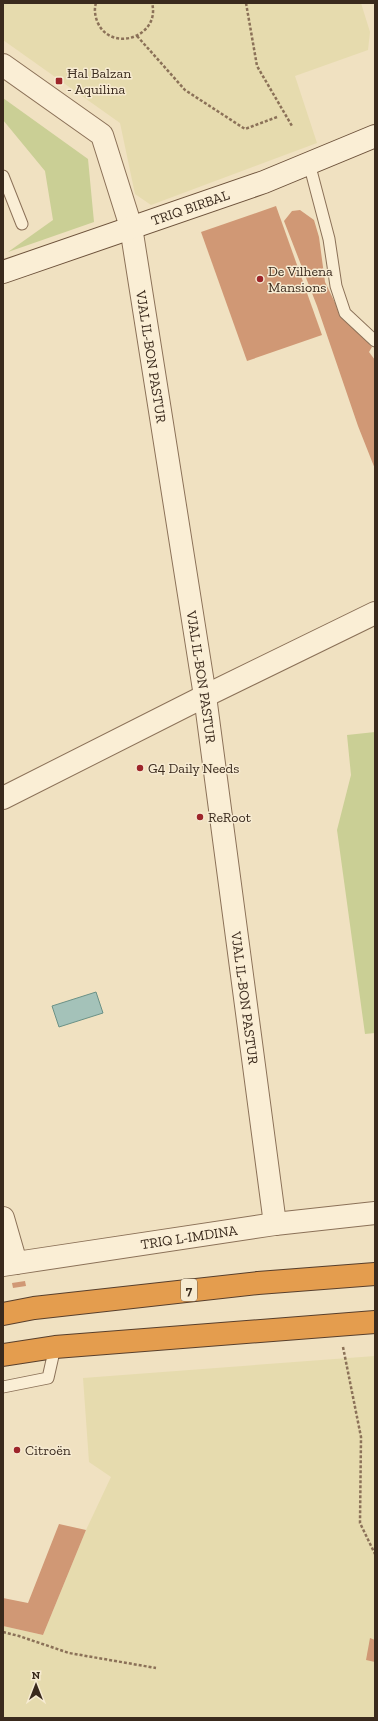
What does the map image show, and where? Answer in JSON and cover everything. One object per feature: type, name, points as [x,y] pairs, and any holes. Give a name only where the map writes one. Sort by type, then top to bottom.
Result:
[{"type":"highway","name":"7","points":[[3,1314],[34,1308],[258,1282],[375,1274]]},
{"type":"highway","points":[[3,1355],[55,1347],[375,1322]]},
{"type":"street","name":"VJAL IL-BON PASTUR","points":[[3,65],[102,135],[131,227],[205,696],[275,1224]]},
{"type":"street","name":"TRIQ BIRBAL","points":[[3,272],[264,182],[375,136]]},
{"type":"street","points":[[3,798],[205,696],[375,613]]},
{"type":"street","name":"TRIQ L-IMDINA","points":[[9,1264],[275,1224],[375,1213]]},
{"type":"street","points":[[3,1218],[9,1264]]},
{"type":"lane","points":[[308,163],[329,239],[336,286],[345,313],[375,342]]},
{"type":"lane","points":[[3,176],[22,224]]},
{"type":"lane","points":[[3,1387],[48,1378],[55,1347]]},
{"type":"path","points":[[96,3],[95,16],[99,25],[105,32],[114,38],[127,39],[137,36],[146,30],[152,21],[154,8],[152,3]]},
{"type":"path","points":[[246,3],[257,66],[292,126]]},
{"type":"path","points":[[137,36],[185,90],[245,129],[277,117]]},
{"type":"path","points":[[341,1324],[343,1350],[361,1437],[360,1523],[375,1554]]},
{"type":"path","points":[[3,1632],[69,1653],[156,1668]]},
{"type":"shaded area","points":[[3,3],[361,3],[370,32],[368,50],[295,76],[317,143],[151,205],[135,194],[120,123],[3,40]]},
{"type":"shaded area","points":[[375,1356],[375,1718],[3,1718],[3,1626],[43,1635],[86,1530],[111,1477],[89,1462],[83,1378]]},
{"type":"green space","points":[[3,98],[88,159],[94,222],[8,252],[53,220],[45,171],[3,120]]},
{"type":"green space","points":[[375,732],[375,1033],[365,1034],[337,830],[351,775],[347,735]]},
{"type":"water","points":[[96,992],[103,1013],[59,1027],[52,1006]]},
{"type":"building","name":"De Vilhena Mansions","points":[[276,206],[322,335],[247,361],[201,232]]},
{"type":"building","points":[[300,210],[314,220],[319,237],[325,282],[340,313],[372,347],[369,352],[375,360],[375,469],[358,426],[317,306],[284,221],[292,211]]},
{"type":"building","points":[[25,1281],[26,1286],[13,1288],[12,1283]]},
{"type":"building","points":[[59,1524],[86,1530],[43,1635],[3,1626],[3,1598],[28,1603]]},
{"type":"building","points":[[370,1638],[375,1640],[375,1662],[366,1660]]},
{"type":"place","name":"Ħal Balzan - Aquilina","points":[[59,81]]},
{"type":"place","name":"De Vilhena Mansions","points":[[260,279]]},
{"type":"place","name":"G4 Daily Needs","points":[[140,768]]},
{"type":"place","name":"ReRoot","points":[[200,817]]},
{"type":"place","name":"Citroën","points":[[17,1450]]}]
